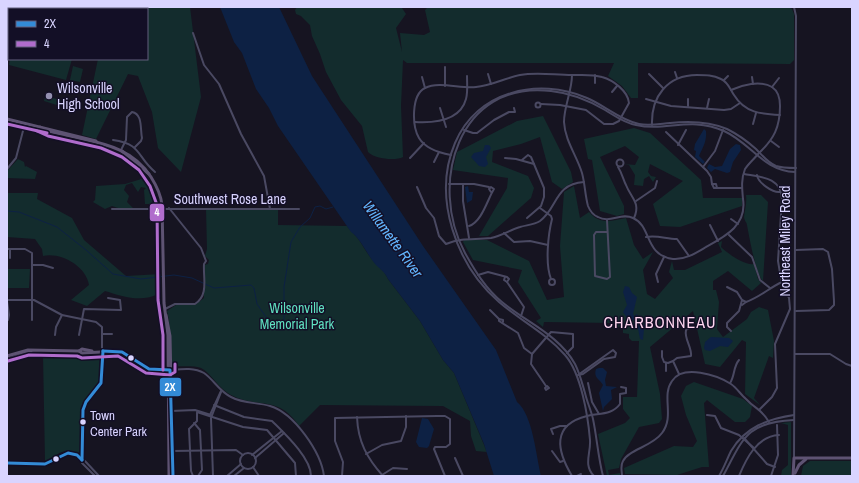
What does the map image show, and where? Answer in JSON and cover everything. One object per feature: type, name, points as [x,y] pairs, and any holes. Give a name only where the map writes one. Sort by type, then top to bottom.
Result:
[{"type":"main road","points":[[7,119],[96,141],[122,151],[149,174],[158,191],[162,209],[164,309],[168,335],[173,476]]},
{"type":"main road","points":[[7,356],[20,352],[31,351],[79,351],[89,349],[92,351],[125,353],[137,363],[149,369],[169,370]]},
{"type":"main road","points":[[7,360],[31,351]]},
{"type":"main road","points":[[169,476],[170,411]]},
{"type":"main road","points":[[794,458],[852,458]]},
{"type":"main road","name":"Northeast Miley Road","points":[[794,458],[794,475]]},
{"type":"main road","points":[[794,475],[799,465],[808,458]]},
{"type":"street","name":"Northeast Miley Road","points":[[794,7],[796,16],[796,310],[794,458]]},
{"type":"street","points":[[193,33],[204,66],[219,84],[241,133],[264,175],[270,209]]},
{"type":"street","points":[[445,86],[446,67]]},
{"type":"street","points":[[675,72],[677,78]]},
{"type":"street","points":[[488,74],[492,84]]},
{"type":"street","points":[[452,155],[439,152],[424,143],[418,136],[415,122],[416,100],[420,92],[426,88],[445,86],[467,88],[492,84],[526,74],[595,75],[606,78],[617,86],[624,92],[629,101],[628,106],[621,118],[616,123],[604,124],[588,111],[566,106],[542,104]]},
{"type":"street","points":[[649,74],[663,88]]},
{"type":"street","points":[[572,75],[564,118],[566,134],[580,167],[590,210],[596,216],[607,220],[624,216],[634,218],[640,224],[653,248],[664,257],[677,259],[689,256],[729,235],[738,224],[744,210],[742,188],[744,174],[748,164],[771,141],[778,127],[780,114],[778,96],[772,87],[753,84],[740,86],[731,90]]},
{"type":"street","points":[[595,75],[595,82]]},
{"type":"street","points":[[652,126],[655,102],[663,88],[677,78],[691,75],[709,75],[724,80],[740,103],[756,113],[780,114]]},
{"type":"street","points":[[415,122],[444,120],[461,108],[466,100],[467,76]]},
{"type":"street","points":[[724,80],[728,76]]},
{"type":"street","points":[[422,77],[426,88]]},
{"type":"street","points":[[752,77],[753,84]]},
{"type":"street","points":[[772,87],[779,78]]},
{"type":"street","points":[[612,92],[617,86]]},
{"type":"street","points":[[603,476],[592,415],[579,374],[566,354],[547,336],[498,298],[477,276],[457,240],[448,184],[452,155],[464,130],[474,115],[485,105],[507,94],[539,88],[569,93],[585,99],[632,125],[652,126],[691,124],[723,129],[777,166],[796,168]]},
{"type":"street","points":[[646,99],[671,106],[688,106],[726,110],[740,103]]},
{"type":"street","points":[[688,99],[688,106]]},
{"type":"street","points":[[707,108],[709,99]]},
{"type":"street","points":[[440,108],[446,127]]},
{"type":"street","points":[[122,151],[125,142],[126,119],[130,112],[136,113],[140,117],[142,140],[135,147]]},
{"type":"street","points":[[464,130],[477,133],[494,120],[509,112]]},
{"type":"street","points":[[753,124],[756,113]]},
{"type":"street","points":[[7,169],[16,158],[25,124]]},
{"type":"street","points":[[703,167],[713,155],[723,129]]},
{"type":"street","points":[[678,144],[686,130]]},
{"type":"street","points":[[666,132],[703,167],[710,176],[712,184],[716,184],[717,188],[742,188]]},
{"type":"street","points":[[113,140],[125,142],[135,147],[146,165],[155,172]]},
{"type":"street","points":[[771,141],[779,147]]},
{"type":"street","points":[[410,158],[424,143]]},
{"type":"street","points":[[434,162],[439,152]]},
{"type":"street","points":[[759,154],[775,168],[796,172]]},
{"type":"street","points":[[522,160],[526,156],[530,156],[544,191],[544,200],[540,208],[527,218]]},
{"type":"street","points":[[505,158],[522,160],[534,164]]},
{"type":"street","points":[[618,167],[624,178],[626,186],[636,201],[634,218]]},
{"type":"street","points":[[744,174],[757,175],[772,180],[780,192],[782,199],[778,261],[782,282],[788,298],[790,309],[775,344],[777,388],[772,397],[760,409]]},
{"type":"street","points":[[757,175],[759,182],[773,192],[780,192]]},
{"type":"street","points":[[636,201],[655,188],[657,181]]},
{"type":"street","points":[[417,187],[426,208],[434,218],[438,232],[446,244],[469,238],[491,238],[536,223],[547,214],[556,198],[565,189],[576,183],[584,182]]},
{"type":"street","points":[[448,184],[463,184],[494,189],[476,221],[469,226]]},
{"type":"street","points":[[463,184],[464,205],[469,226],[469,238]]},
{"type":"street","points":[[489,187],[491,192]]},
{"type":"street","points":[[164,309],[175,304],[196,304],[202,297],[204,289],[204,264],[206,261],[199,246],[169,208]]},
{"type":"street","points":[[540,208],[551,216],[552,219],[547,239],[548,269],[551,279]]},
{"type":"street","name":"Southwest Rose Lane","points":[[112,209],[299,209]]},
{"type":"street","points":[[732,219],[738,224]]},
{"type":"street","points":[[607,220],[610,278],[596,278],[594,234],[607,232]]},
{"type":"street","points":[[710,225],[718,241]]},
{"type":"street","points":[[504,233],[514,242],[528,240],[543,242],[548,245]]},
{"type":"street","points":[[646,237],[657,235],[677,238],[689,256]]},
{"type":"street","points":[[729,235],[753,258],[760,280],[770,288]]},
{"type":"street","points":[[543,242],[547,239]]},
{"type":"street","points":[[10,258],[8,249],[30,250],[32,255],[32,320]]},
{"type":"street","points":[[796,250],[823,249],[828,252],[832,269],[834,301],[833,307],[827,310],[796,310]]},
{"type":"street","points":[[658,282],[656,274],[664,257]]},
{"type":"street","points":[[32,265],[43,265],[53,268]]},
{"type":"street","points":[[477,276],[488,272],[505,277],[504,280],[507,282],[516,297],[524,305],[524,310],[521,316]]},
{"type":"street","points":[[731,331],[727,327],[728,322],[738,312],[742,305],[762,296],[770,288],[782,282]]},
{"type":"street","points":[[727,287],[736,291],[742,300],[746,302]]},
{"type":"street","points":[[78,335],[85,308],[120,310],[120,300],[108,298]]},
{"type":"street","points":[[8,320],[9,315],[7,301],[32,299],[62,315],[100,324],[103,334],[101,384],[86,402],[83,410],[82,463],[95,476]]},
{"type":"street","points":[[742,300],[742,305]]},
{"type":"street","points":[[490,310],[499,319],[503,320],[503,322],[518,333],[524,348],[532,354]]},
{"type":"street","points":[[55,335],[56,327],[62,315]]},
{"type":"street","points":[[666,363],[677,358],[691,356],[685,334],[686,330],[691,327]]},
{"type":"street","points":[[546,386],[531,364],[532,354],[551,332],[573,334],[573,347],[566,354]]},
{"type":"street","points":[[103,334],[112,334]]},
{"type":"street","points":[[611,351],[615,351],[615,357],[604,359],[579,374],[611,351]]},
{"type":"street","points":[[662,351],[662,359],[666,363],[666,371]]},
{"type":"street","points":[[795,354],[830,354],[852,366]]},
{"type":"street","points":[[730,384],[733,377],[734,367],[739,360]]},
{"type":"street","points":[[673,361],[679,374]]},
{"type":"street","points":[[169,370],[199,371],[206,375],[221,391],[238,400],[268,405],[287,415],[297,425],[317,455],[324,476]]},
{"type":"street","points":[[622,476],[622,464],[624,458],[652,443],[663,432],[669,416],[669,387],[674,378],[679,374],[694,371],[730,384],[748,402],[760,409],[769,421]]},
{"type":"street","points":[[579,374],[590,440],[588,466],[594,476]]},
{"type":"street","points":[[588,383],[592,402],[599,414]]},
{"type":"street","points":[[572,476],[563,461],[560,442],[562,434],[567,426],[574,421],[592,415],[609,413],[619,405],[620,394],[626,392],[626,388],[621,388]]},
{"type":"street","points":[[213,476],[211,417],[221,391]]},
{"type":"street","points":[[215,405],[245,417],[271,420],[305,458],[311,470],[311,476]]},
{"type":"street","points":[[170,411],[195,410],[211,417],[243,427],[266,430],[295,463],[296,476]]},
{"type":"street","points":[[193,476],[190,471],[190,429],[197,420],[197,412]]},
{"type":"street","points":[[707,415],[714,416],[718,424],[724,430],[743,438],[754,448],[767,464],[775,467]]},
{"type":"street","points":[[719,476],[732,450],[755,426],[794,415]]},
{"type":"street","points":[[366,454],[382,445],[401,441],[406,427],[406,416]]},
{"type":"street","points":[[342,476],[343,462],[335,441],[335,418],[444,416],[449,418],[450,443],[446,447],[434,447],[436,456],[445,476]]},
{"type":"street","points":[[357,417],[360,437],[366,454],[383,475],[392,468],[407,468]]},
{"type":"street","points":[[769,421],[794,420]]},
{"type":"street","points":[[194,423],[200,428],[202,470],[198,476]]},
{"type":"street","points":[[771,476],[778,456],[779,435],[777,425]]},
{"type":"street","points":[[553,434],[551,430],[560,426],[567,426]]},
{"type":"street","points":[[252,455],[282,431]]},
{"type":"street","points":[[253,467],[255,458],[284,433]]},
{"type":"street","points":[[739,476],[746,458],[754,448],[768,438],[779,435]]},
{"type":"street","points":[[723,476],[735,450],[743,438]]},
{"type":"street","points":[[172,451],[236,450],[243,455],[252,455],[255,458]]},
{"type":"street","points":[[552,451],[560,462],[563,461]]},
{"type":"street","points":[[7,463],[46,464],[66,453],[75,454],[99,476]]},
{"type":"street","points":[[243,455],[241,458],[241,464],[244,468]]},
{"type":"street","points":[[455,458],[463,476]]},
{"type":"street","points":[[227,476],[241,464]]},
{"type":"street","points":[[234,476],[244,468],[249,469],[253,467]]},
{"type":"street","points":[[253,467],[259,476]]},
{"type":"street","points":[[577,476],[581,474]]},
{"type":"green space","points":[[7,7],[190,7],[201,97],[181,172],[158,148],[152,112],[138,76],[128,74],[96,139],[82,135],[98,60],[148,60],[148,8],[8,8],[8,18]]},
{"type":"green space","points":[[297,7],[402,8],[406,14],[396,28],[402,52],[400,33],[424,35],[430,32],[425,10],[428,7],[790,8],[794,14],[794,60],[790,64],[638,63],[638,98],[631,98],[622,86],[608,76],[614,63],[407,63],[403,60],[401,106],[403,157],[385,159],[368,152],[362,126],[341,100],[326,72],[312,36],[310,25],[301,16],[296,14],[295,10]]},
{"type":"green space","points":[[10,60],[72,60],[66,80],[9,65]]},
{"type":"green space","points":[[73,66],[83,69],[80,82],[70,80]]},
{"type":"green space","points":[[45,96],[61,100],[60,106],[44,101]]},
{"type":"green space","points":[[543,116],[571,172],[573,182],[562,189],[552,182],[540,137],[521,144],[493,151],[492,162],[528,176],[534,188],[531,198],[488,236],[479,236],[507,188],[508,178],[453,170],[457,152],[517,121]]},
{"type":"green space","points":[[634,128],[650,133],[701,180],[703,198],[742,198],[742,206],[680,227],[660,226],[653,204],[683,181],[650,164],[648,172],[651,176],[656,177],[653,182],[649,176],[644,179],[643,186],[634,185],[635,175],[629,165],[624,164],[635,165],[639,157],[625,146],[600,157],[624,206],[624,214],[617,216],[600,211],[592,160],[588,159],[584,139]]},
{"type":"green space","points":[[18,159],[24,162],[25,167],[26,166],[37,172],[35,179],[7,178],[7,171]]},
{"type":"green space","points":[[148,177],[153,204],[145,204],[144,190],[146,188],[141,187],[138,192],[132,183],[126,185],[124,190],[129,196],[127,202],[133,208],[118,208],[112,206],[105,209],[93,202],[95,200],[96,186],[125,184]]},
{"type":"green space","points":[[574,186],[580,218],[589,212],[597,219],[606,221],[626,218],[634,245],[643,259],[653,252],[643,270],[647,294],[655,299],[673,278],[669,272],[672,261],[674,270],[685,270],[722,252],[718,243],[722,241],[721,247],[727,252],[741,261],[754,264],[758,279],[761,283],[752,291],[728,271],[713,281],[713,290],[716,290],[719,302],[717,329],[723,337],[747,319],[751,312],[759,307],[768,310],[774,341],[773,358],[769,356],[754,398],[760,405],[745,394],[746,342],[742,340],[720,367],[705,364],[693,311],[650,347],[660,394],[662,419],[659,423],[639,427],[621,459],[619,468],[608,470],[609,475],[620,473],[620,476],[607,476],[598,434],[625,423],[630,418],[623,409],[623,397],[637,397],[639,341],[632,341],[629,338],[629,334],[623,333],[623,327],[614,327],[614,323],[544,322],[543,327],[536,321],[541,318],[518,282],[522,270],[473,260],[463,242],[464,240],[487,240],[529,261],[547,300],[564,297],[560,246],[564,192]]},
{"type":"green space","points":[[7,193],[38,193],[37,199],[72,218],[84,240],[126,276],[161,274],[160,293],[146,298],[133,298],[105,291],[87,306],[71,300],[89,285],[87,278],[78,266],[65,258],[50,255],[43,256],[42,249],[35,239],[7,237]]},
{"type":"green space","points":[[746,195],[761,195],[768,202],[763,281],[755,264],[747,224],[744,218]]},
{"type":"green space","name":"Wilsonville Memorial Park","points":[[206,209],[278,210],[278,225],[347,226],[358,238],[367,253],[420,321],[443,360],[454,373],[487,452],[476,451],[471,436],[470,421],[443,406],[320,405],[299,426],[291,416],[276,406],[241,399],[231,395],[201,368],[173,366],[167,311],[176,305],[195,305],[204,298],[204,265],[208,264],[209,260],[205,256],[207,249]]},
{"type":"green space","points":[[7,269],[30,269],[29,288],[7,288]]},
{"type":"green space","points":[[43,355],[48,357],[100,357],[99,380],[96,387],[83,402],[80,411],[81,454],[65,451],[45,461]]},
{"type":"green space","points":[[694,382],[743,399],[752,406],[750,417],[745,422],[735,422],[707,400],[704,403],[709,467],[702,467],[677,475],[625,474],[624,468],[674,446],[693,447],[697,441],[686,415],[681,396],[686,386]]},
{"type":"green space","points":[[791,422],[791,476],[781,476],[782,470],[788,465],[788,425],[781,423]]},
{"type":"green space","points":[[810,461],[852,461],[852,476],[801,476],[803,466]]},
{"type":"water","name":"Willamette River","points":[[220,7],[279,7],[312,76],[423,246],[496,350],[517,402],[527,416],[533,436],[541,476],[494,476],[484,444],[454,373],[443,360],[420,321],[384,273],[376,265],[355,235],[351,232],[278,126],[269,108],[256,89],[242,53],[234,42]]},
{"type":"water","points":[[704,129],[706,131],[706,138],[699,156],[705,162],[703,164],[695,157],[696,151],[694,150],[695,144]]},
{"type":"water","points":[[736,144],[740,145],[741,150],[733,162],[730,172],[727,173],[715,169],[711,172],[707,168],[709,164],[715,167],[722,166],[730,149]]},
{"type":"water","points":[[485,145],[489,145],[491,148],[486,157],[488,164],[485,167],[479,166],[471,157],[474,153],[483,151]]},
{"type":"water","points":[[468,186],[469,192],[473,192],[472,200],[467,203],[465,187]]},
{"type":"water","points":[[625,286],[629,287],[632,293],[637,297],[633,314],[635,317],[636,314],[638,315],[630,322],[623,312],[627,305],[623,292]]},
{"type":"water","points":[[637,323],[643,325],[648,324],[644,329],[643,340],[640,339]]},
{"type":"water","points":[[711,337],[729,338],[733,341],[728,347],[720,346],[710,351],[705,350],[705,342]]},
{"type":"water","points":[[603,368],[607,372],[605,380],[606,386],[617,387],[611,390],[612,399],[604,407],[603,411],[599,393],[603,385],[595,374],[596,369]]},
{"type":"water","points":[[422,418],[428,419],[434,429],[427,448],[419,447],[416,442]]},
{"type":"waterway","points":[[7,211],[19,212],[57,227],[113,274],[141,279],[174,275],[192,278],[214,288],[251,285],[254,288],[257,304],[268,320],[281,327],[284,324],[284,287],[291,242],[300,227],[310,218],[315,207],[320,206],[326,209],[333,207]]},
{"type":"transit line","name":"4","points":[[7,124],[47,133]]},
{"type":"transit line","name":"4","points":[[37,131],[48,136],[101,148],[122,157],[139,170],[150,186],[157,205],[158,300],[163,335],[163,370]]},
{"type":"transit line","name":"2X","points":[[103,351],[122,352],[149,369],[170,370],[173,476]]},
{"type":"transit line","name":"2X","points":[[82,460],[83,410],[86,402],[101,383],[103,351]]},
{"type":"transit line","name":"4","points":[[8,361],[29,355],[77,356],[82,358],[118,356],[146,373],[170,375],[175,372],[175,364]]},
{"type":"transit line","name":"2X","points":[[7,463],[45,464],[68,453],[77,455],[82,460]]},
{"type":"place","name":"Wilsonville High School","points":[[49,96]]},
{"type":"place","name":"Town Center Park","points":[[83,422]]},
{"type":"district","name":"CHARBONNEAU","points":[[660,322]]}]
